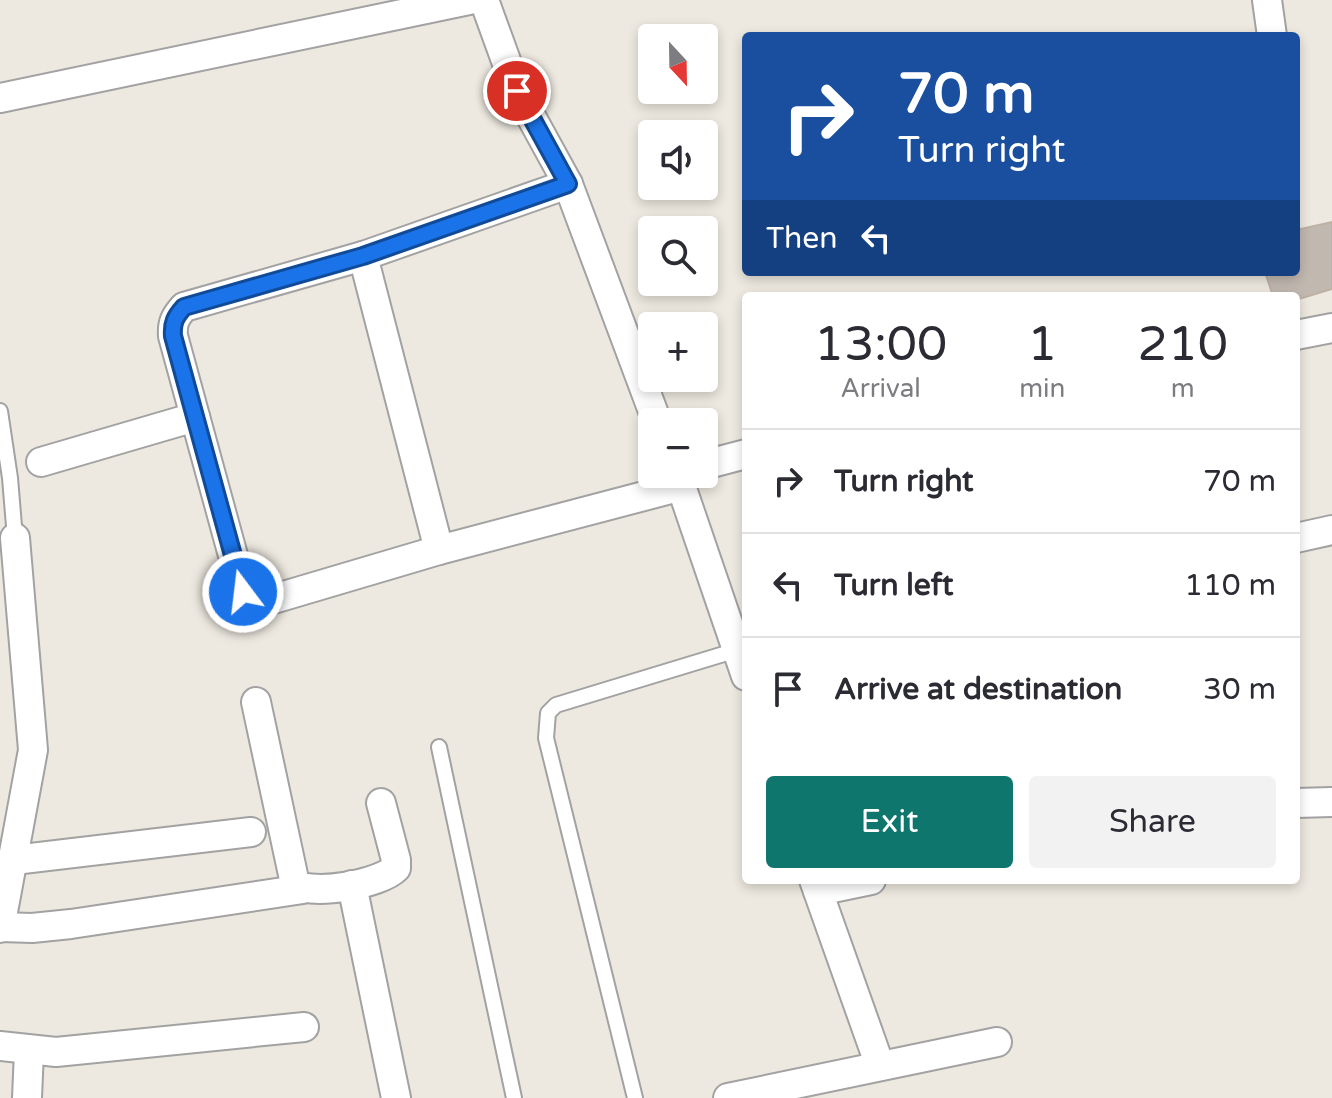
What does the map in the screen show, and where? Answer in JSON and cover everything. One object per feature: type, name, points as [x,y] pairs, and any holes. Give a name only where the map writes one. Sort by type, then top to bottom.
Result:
[{"type":"street","points":[[0,98],[469,0]]},
{"type":"street","points":[[484,0],[517,91],[568,184],[652,408]]},
{"type":"street","points":[[1267,0],[1271,32]]},
{"type":"street","points":[[568,184],[363,256],[184,307],[172,325],[173,336],[243,592],[251,598],[270,600],[652,488]]},
{"type":"street","points":[[363,256],[439,550]]},
{"type":"street","points":[[1300,334],[1332,328]]},
{"type":"street","points":[[41,462],[195,417]]},
{"type":"street","points":[[718,461],[742,455]]},
{"type":"street","points":[[682,488],[742,655]]},
{"type":"street","points":[[1300,537],[1332,530]]},
{"type":"street","points":[[15,538],[33,750],[0,928],[71,924],[303,889],[352,885],[386,876],[396,868],[381,803]]},
{"type":"street","points":[[256,702],[295,884],[303,889]]},
{"type":"street","points":[[1300,803],[1332,802]]},
{"type":"street","points":[[14,860],[251,832]]},
{"type":"street","points":[[352,885],[396,1098]]},
{"type":"street","points":[[816,886],[880,1066]]},
{"type":"street","points":[[0,1046],[56,1052],[304,1027]]},
{"type":"street","points":[[728,1098],[997,1042]]},
{"type":"street","points":[[27,1098],[29,1051]]},
{"type":"lane","points":[[0,411],[15,538]]},
{"type":"lane","points":[[635,1098],[546,738],[548,713],[556,705],[742,658]]},
{"type":"lane","points":[[439,747],[514,1098]]},
{"type":"building","points":[[1332,222],[1332,289],[1300,299],[1300,292],[1272,292],[1266,276],[1300,276],[1300,229]]},
{"type":"route","points":[[243,592],[173,336],[172,325],[176,315],[184,307],[363,256],[568,184],[517,91]]}]
